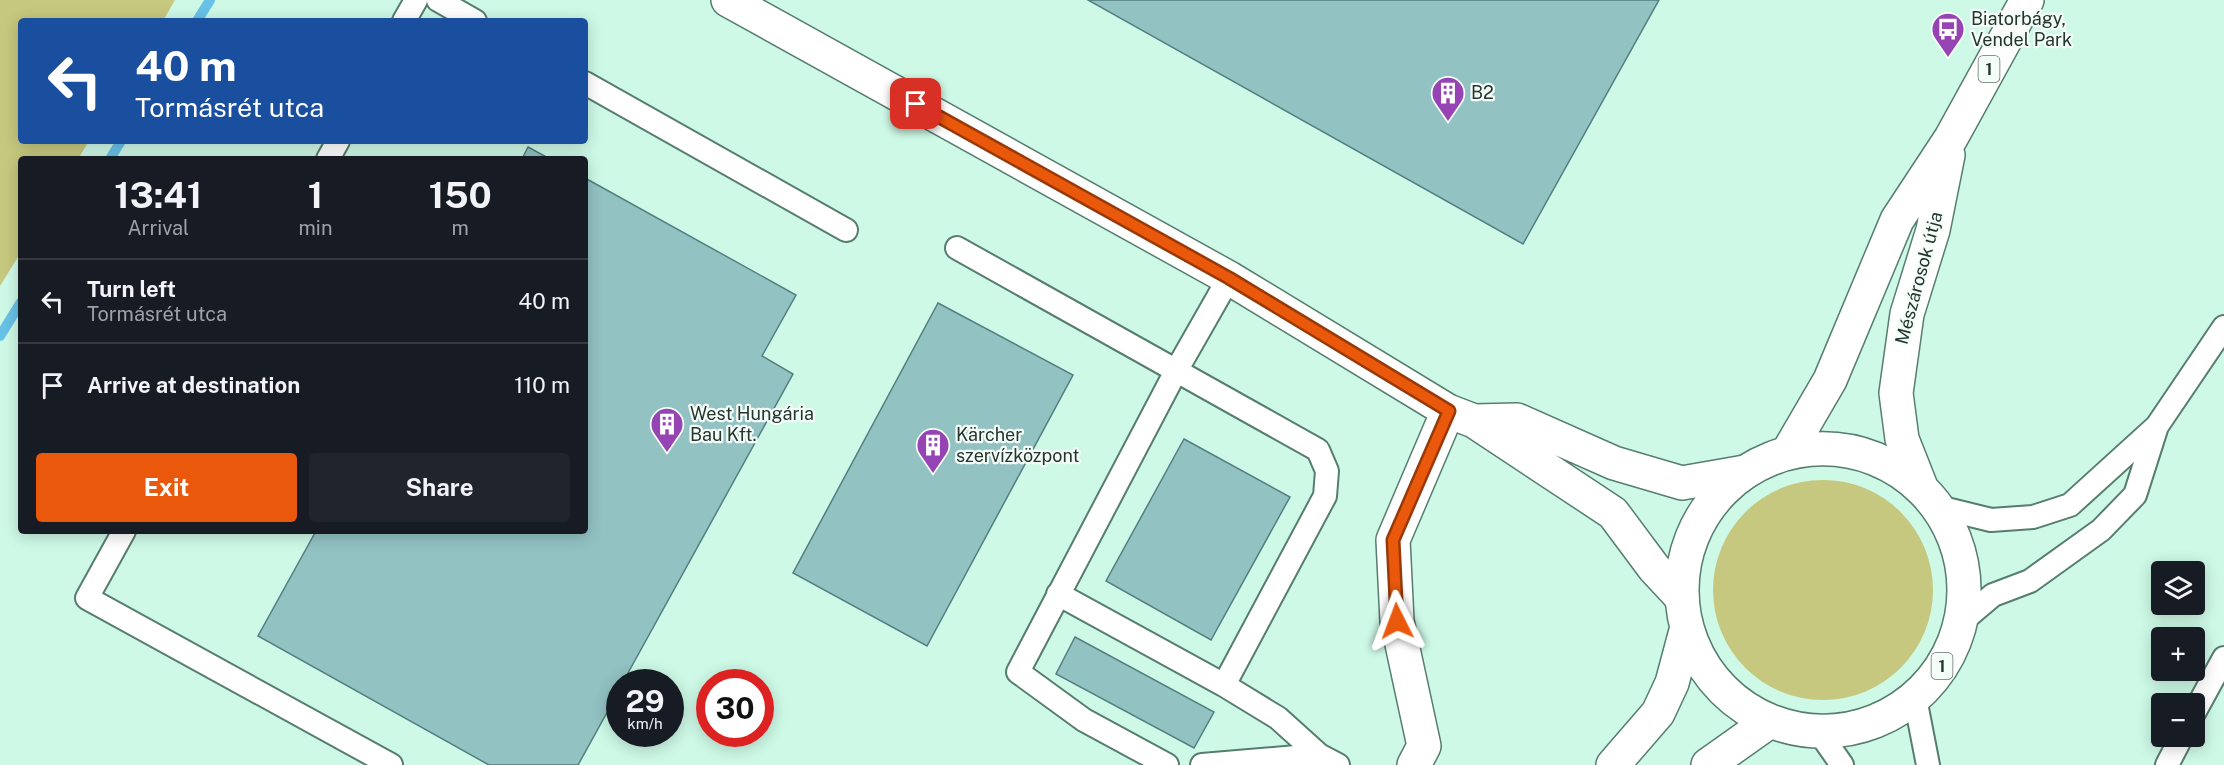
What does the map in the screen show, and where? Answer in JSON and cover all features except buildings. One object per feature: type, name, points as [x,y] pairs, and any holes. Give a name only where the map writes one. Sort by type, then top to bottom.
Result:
[{"type":"main road","points":[[728,0],[1229,278],[1461,416],[1613,513],[1685,612]]},
{"type":"main road","name":"Mészárosok útja","points":[[1788,453],[1830,380],[1898,220],[1951,138],[2027,0]]},
{"type":"main road","name":"Mészárosok útja","points":[[1685,612],[1699,657],[1718,684],[1742,705],[1770,721],[1794,729],[1819,732],[1845,730],[1870,724],[1894,713],[1915,698],[1936,676],[1951,651],[1961,622],[1965,592],[1962,562],[1953,533],[1929,497],[1902,439],[1896,393],[1906,314],[1933,230],[1951,138]]},
{"type":"main road","points":[[1461,416],[1517,420],[1614,463],[1682,483],[1745,472]]},
{"type":"main road","points":[[1414,765],[1424,746],[1397,621],[1393,540],[1461,416]]},
{"type":"main road","name":"Mészárosok útja","points":[[1613,765],[1658,713],[1672,683],[1685,612],[1684,568],[1704,514],[1722,491],[1745,472],[1788,453],[1824,448],[1859,453],[1892,466],[1929,497]]},
{"type":"main road","points":[[1708,765],[1770,721]]},
{"type":"lane","points":[[406,18],[416,0]]},
{"type":"lane","points":[[438,0],[471,18]]},
{"type":"lane","points":[[588,85],[846,230]]},
{"type":"lane","points":[[957,248],[1318,450],[1327,471],[1325,496],[1224,685]]},
{"type":"lane","points":[[1167,765],[1084,720],[1018,672],[1176,371],[1229,278]]},
{"type":"lane","points":[[1929,497],[1990,520],[2033,517],[2070,505],[2157,426],[2224,327]]},
{"type":"lane","points":[[1961,622],[1993,595],[2030,581],[2101,530],[2135,495],[2157,426]]},
{"type":"lane","points":[[122,534],[87,598],[391,765]]},
{"type":"lane","points":[[1058,594],[1224,685],[1278,718],[1329,760]]},
{"type":"lane","points":[[2205,693],[2224,658]]},
{"type":"lane","points":[[1915,698],[1928,765]]},
{"type":"lane","points":[[1819,732],[1842,765]]},
{"type":"lane","points":[[2167,765],[2176,747]]},
{"type":"lane","points":[[1202,765],[1329,760]]},
{"type":"green space","points":[[0,0],[175,0],[165,18],[18,18],[18,144],[87,144],[80,156],[18,156],[18,257],[0,286]]},
{"type":"green space","points":[[1823,480],[1844,482],[1865,488],[1901,512],[1925,548],[1931,569],[1933,590],[1931,611],[1925,632],[1901,668],[1865,692],[1844,698],[1823,700],[1802,698],[1781,692],[1745,668],[1721,632],[1715,611],[1713,590],[1715,569],[1721,548],[1745,512],[1781,488],[1802,482]]},
{"type":"waterway","points":[[199,18],[210,0]]},
{"type":"waterway","points":[[112,156],[119,144]]},
{"type":"waterway","points":[[0,336],[18,307]]},
{"type":"place","name":"Biatorbágy, Vendel Park","points":[[1948,58]]},
{"type":"place","name":"B2","points":[[1448,122]]},
{"type":"place","name":"West Hungária Bau Kft.","points":[[667,453]]},
{"type":"place","name":"Kärcher szervízközpont","points":[[933,474]]},
{"type":"route","points":[[916,104],[1229,278],[1449,411],[1393,540],[1397,621]]}]
